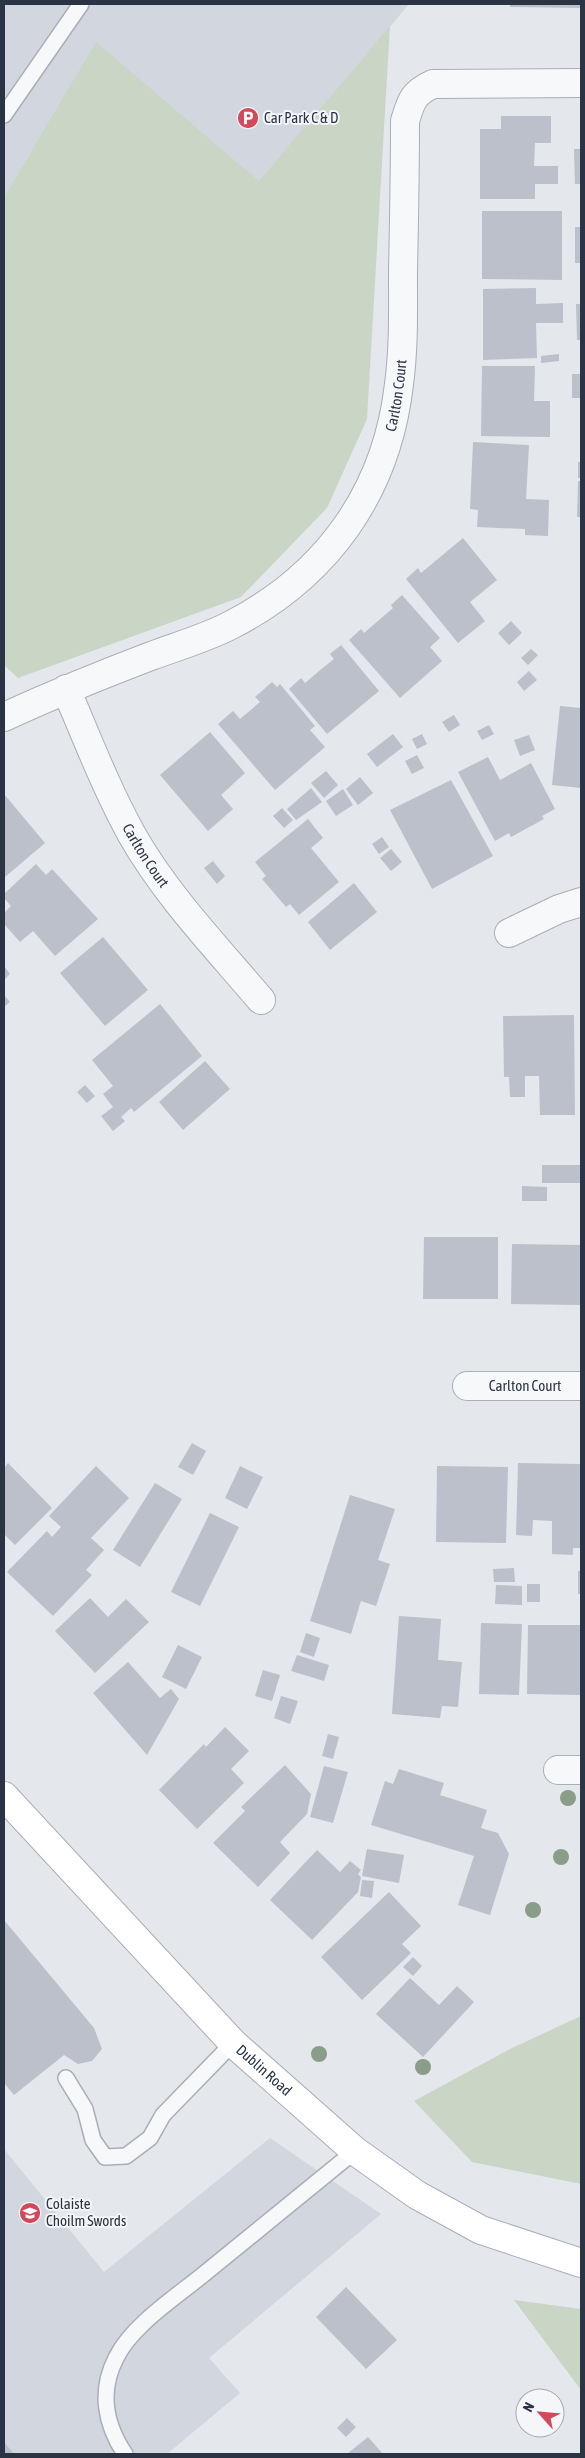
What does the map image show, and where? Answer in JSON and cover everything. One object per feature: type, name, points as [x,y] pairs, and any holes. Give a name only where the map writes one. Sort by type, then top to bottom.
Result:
[{"type":"main road","name":"Dublin Road","points":[[4,1796],[233,2044],[355,2151],[417,2195],[481,2230],[581,2264]]},
{"type":"street","name":"Carlton Court","points":[[4,717],[66,689],[230,626],[266,606],[305,576],[336,542],[361,506],[379,468],[392,425],[399,384],[403,333],[405,122],[410,102],[419,90],[433,84],[581,83]]},
{"type":"street","name":"Carlton Court","points":[[66,689],[109,791],[133,836],[165,883],[261,1000]]},
{"type":"street","points":[[510,933],[559,909],[581,902]]},
{"type":"street","name":"Carlton Court","points":[[467,1386],[581,1386]]},
{"type":"lane","points":[[4,115],[81,4]]},
{"type":"lane","points":[[66,2078],[85,2109],[93,2140],[105,2158],[126,2156],[150,2138],[163,2115],[233,2044]]},
{"type":"lane","points":[[125,2454],[114,2437],[105,2401],[108,2378],[116,2357],[126,2343],[161,2308],[355,2151]]},
{"type":"shaded area","name":"Car Park C & D","points":[[4,4],[409,4],[259,182],[109,55],[30,153],[4,197]]},
{"type":"shaded area","points":[[270,2138],[381,2214],[209,2358],[240,2393],[167,2454],[4,2454],[4,2149],[104,2272]]},
{"type":"green space","points":[[390,26],[367,419],[327,508],[241,597],[18,678],[4,665],[4,197],[96,42],[259,181]]},
{"type":"green space","points":[[581,2016],[581,2184],[472,2162],[414,2101],[512,2048]]},
{"type":"green space","points":[[514,2300],[581,2309],[581,2390]]},
{"type":"building","points":[[510,4],[581,4],[581,8],[510,7]]},
{"type":"building","points":[[501,116],[551,116],[551,143],[535,143],[534,166],[558,166],[558,184],[535,184],[535,199],[480,199],[480,129],[501,129]]},
{"type":"building","points":[[574,149],[581,149],[581,184],[575,184]]},
{"type":"building","points":[[482,211],[562,211],[562,280],[482,279]]},
{"type":"building","points":[[575,227],[581,227],[581,263],[575,263]]},
{"type":"building","points":[[536,288],[536,304],[563,303],[563,323],[536,323],[537,358],[483,360],[483,289]]},
{"type":"building","points":[[576,304],[581,304],[581,340],[577,340]]},
{"type":"building","points":[[559,354],[559,361],[541,363],[541,356]]},
{"type":"building","points":[[482,366],[535,366],[534,401],[550,401],[550,437],[481,436]]},
{"type":"building","points":[[572,374],[581,374],[581,398],[572,398]]},
{"type":"building","points":[[473,442],[529,445],[526,499],[549,500],[548,536],[525,535],[525,529],[477,527],[478,510],[470,509]]},
{"type":"building","points":[[578,462],[581,462],[581,478],[578,478]]},
{"type":"building","points":[[578,481],[581,481],[581,517],[577,517]]},
{"type":"building","points":[[463,538],[497,580],[470,602],[485,621],[458,643],[406,579],[418,568],[421,573]]},
{"type":"building","points":[[402,595],[440,638],[430,647],[442,661],[400,698],[349,640],[361,629],[364,633],[393,608],[391,605]]},
{"type":"building","points":[[511,621],[522,633],[509,645],[498,633]]},
{"type":"building","points":[[341,645],[379,691],[327,734],[289,689],[301,678],[305,683],[334,659],[330,654]]},
{"type":"building","points":[[531,649],[538,655],[528,665],[521,658]]},
{"type":"building","points":[[529,671],[537,680],[524,691],[517,682]]},
{"type":"building","points":[[272,682],[277,687],[280,684],[315,726],[310,730],[325,747],[275,790],[218,724],[233,711],[240,719],[260,702],[255,697]]},
{"type":"building","points":[[560,706],[581,708],[581,788],[552,785]]},
{"type":"building","points":[[454,715],[460,725],[449,732],[442,722]]},
{"type":"building","points":[[489,725],[494,734],[482,740],[477,731]]},
{"type":"building","points":[[210,732],[245,773],[221,795],[233,809],[208,831],[160,775]]},
{"type":"building","points":[[393,734],[403,747],[377,767],[367,754]]},
{"type":"building","points":[[422,734],[427,744],[417,749],[412,739]]},
{"type":"building","points":[[529,735],[535,750],[520,756],[514,740]]},
{"type":"building","points":[[417,755],[424,768],[412,774],[405,761]]},
{"type":"building","points":[[488,757],[500,780],[531,763],[555,809],[542,816],[544,819],[511,837],[509,833],[495,841],[458,772]]},
{"type":"building","points":[[326,771],[338,785],[324,798],[311,783]]},
{"type":"building","points":[[360,777],[373,793],[358,805],[346,789]]},
{"type":"building","points":[[451,780],[493,856],[432,889],[390,810]]},
{"type":"building","points":[[311,788],[322,802],[296,820],[287,809]]},
{"type":"building","points":[[343,789],[353,805],[336,816],[326,801]]},
{"type":"building","points":[[4,794],[45,843],[5,877],[4,876]]},
{"type":"building","points":[[282,808],[293,820],[284,828],[273,816]]},
{"type":"building","points":[[308,819],[323,838],[311,848],[339,882],[299,915],[290,904],[286,907],[262,879],[266,876],[255,862]]},
{"type":"building","points":[[382,837],[389,847],[379,854],[372,844]]},
{"type":"building","points":[[391,849],[402,862],[391,871],[380,858]]},
{"type":"building","points":[[213,861],[225,876],[217,884],[204,868]]},
{"type":"building","points":[[36,864],[46,875],[52,869],[98,919],[55,956],[33,931],[20,942],[4,924],[4,913],[11,906],[4,898],[4,894]]},
{"type":"building","points":[[354,883],[377,912],[330,950],[308,922]]},
{"type":"building","points":[[103,937],[148,990],[105,1026],[60,973]]},
{"type":"building","points":[[4,966],[10,974],[4,980]]},
{"type":"building","points":[[4,995],[10,1002],[4,1007]]},
{"type":"building","points":[[160,1004],[202,1056],[134,1112],[131,1108],[121,1117],[125,1121],[113,1131],[101,1116],[113,1107],[103,1094],[113,1086],[92,1060]]},
{"type":"building","points":[[574,1015],[575,1115],[540,1115],[539,1076],[525,1076],[525,1097],[510,1097],[509,1077],[504,1077],[503,1016]]},
{"type":"building","points":[[205,1061],[230,1089],[183,1130],[159,1102]]},
{"type":"building","points":[[85,1085],[95,1096],[87,1103],[77,1092]]},
{"type":"building","points":[[542,1165],[581,1165],[581,1183],[542,1183]]},
{"type":"building","points":[[522,1186],[547,1187],[547,1201],[522,1201]]},
{"type":"building","points":[[424,1237],[498,1237],[498,1299],[423,1299]]},
{"type":"building","points":[[512,1244],[581,1245],[581,1305],[511,1304]]},
{"type":"building","points":[[192,1443],[206,1451],[193,1475],[178,1467]]},
{"type":"building","points":[[8,1463],[52,1508],[15,1545],[4,1534],[4,1468]]},
{"type":"building","points":[[518,1463],[581,1464],[581,1548],[573,1548],[573,1555],[552,1554],[552,1521],[533,1520],[532,1536],[516,1535]]},
{"type":"building","points":[[96,1466],[129,1498],[91,1538],[104,1550],[86,1570],[92,1575],[53,1616],[7,1572],[47,1531],[52,1537],[61,1527],[49,1516]]},
{"type":"building","points":[[240,1466],[263,1477],[247,1509],[225,1498]]},
{"type":"building","points":[[437,1466],[508,1467],[506,1543],[436,1542]]},
{"type":"building","points":[[155,1483],[182,1499],[140,1567],[113,1550]]},
{"type":"building","points":[[350,1495],[395,1509],[378,1560],[390,1564],[376,1606],[361,1601],[351,1634],[310,1621]]},
{"type":"building","points":[[210,1513],[239,1527],[200,1606],[171,1592]]},
{"type":"building","points":[[514,1568],[515,1582],[494,1582],[493,1569]]},
{"type":"building","points":[[578,1571],[581,1571],[581,1594],[578,1594]]},
{"type":"building","points":[[527,1584],[540,1584],[540,1602],[527,1602]]},
{"type":"building","points":[[496,1585],[522,1586],[522,1605],[495,1604]]},
{"type":"building","points":[[90,1598],[108,1617],[126,1599],[149,1622],[95,1673],[55,1631]]},
{"type":"building","points":[[399,1616],[441,1619],[438,1660],[462,1662],[458,1707],[442,1706],[440,1718],[392,1714]]},
{"type":"building","points":[[481,1623],[522,1624],[519,1695],[479,1694]]},
{"type":"building","points":[[528,1625],[581,1625],[581,1695],[527,1694]]},
{"type":"building","points":[[306,1633],[320,1638],[314,1657],[300,1652]]},
{"type":"building","points":[[178,1645],[202,1657],[186,1689],[162,1677]]},
{"type":"building","points":[[297,1655],[329,1665],[324,1681],[291,1671]]},
{"type":"building","points":[[128,1662],[160,1698],[171,1689],[179,1699],[147,1755],[93,1693]]},
{"type":"building","points":[[263,1670],[280,1675],[272,1701],[255,1696]]},
{"type":"building","points":[[281,1696],[298,1701],[290,1724],[274,1718]]},
{"type":"building","points":[[225,1727],[249,1751],[231,1769],[244,1783],[197,1829],[159,1790],[204,1744],[206,1747]]},
{"type":"building","points":[[328,1734],[339,1737],[333,1759],[322,1756]]},
{"type":"building","points":[[285,1765],[311,1794],[307,1814],[280,1842],[290,1853],[258,1887],[213,1843],[245,1811],[241,1807]]},
{"type":"building","points":[[324,1766],[348,1772],[333,1823],[310,1817]]},
{"type":"building","points":[[399,1769],[444,1783],[440,1795],[487,1810],[481,1828],[498,1833],[509,1854],[490,1915],[458,1905],[474,1856],[371,1825],[385,1781],[393,1784]]},
{"type":"building","points":[[367,1849],[404,1855],[399,1883],[362,1876]]},
{"type":"building","points":[[317,1850],[340,1872],[350,1861],[361,1870],[358,1874],[361,1877],[358,1892],[312,1940],[270,1900]]},
{"type":"building","points":[[362,1880],[374,1881],[372,1898],[360,1896]]},
{"type":"building","points":[[389,1892],[421,1926],[402,1944],[411,1953],[362,2000],[321,1957]]},
{"type":"building","points":[[4,1920],[94,2028],[102,2049],[92,2061],[78,2064],[64,2055],[14,2095],[4,2083]]},
{"type":"building","points":[[413,1957],[422,1966],[413,1976],[403,1967]]},
{"type":"building","points":[[410,1978],[439,2005],[457,1986],[474,2002],[423,2057],[376,2014]]},
{"type":"building","points":[[346,2287],[397,2340],[366,2369],[316,2317]]},
{"type":"building","points":[[347,2418],[356,2427],[346,2437],[337,2428]]},
{"type":"building","points":[[368,2437],[383,2454],[347,2454]]},
{"type":"building","points":[[4,2442],[14,2454],[4,2454]]},
{"type":"place","name":"Car Park C & D","points":[[248,118]]},
{"type":"place","name":"Colaiste Choilm Swords","points":[[30,2213]]}]
